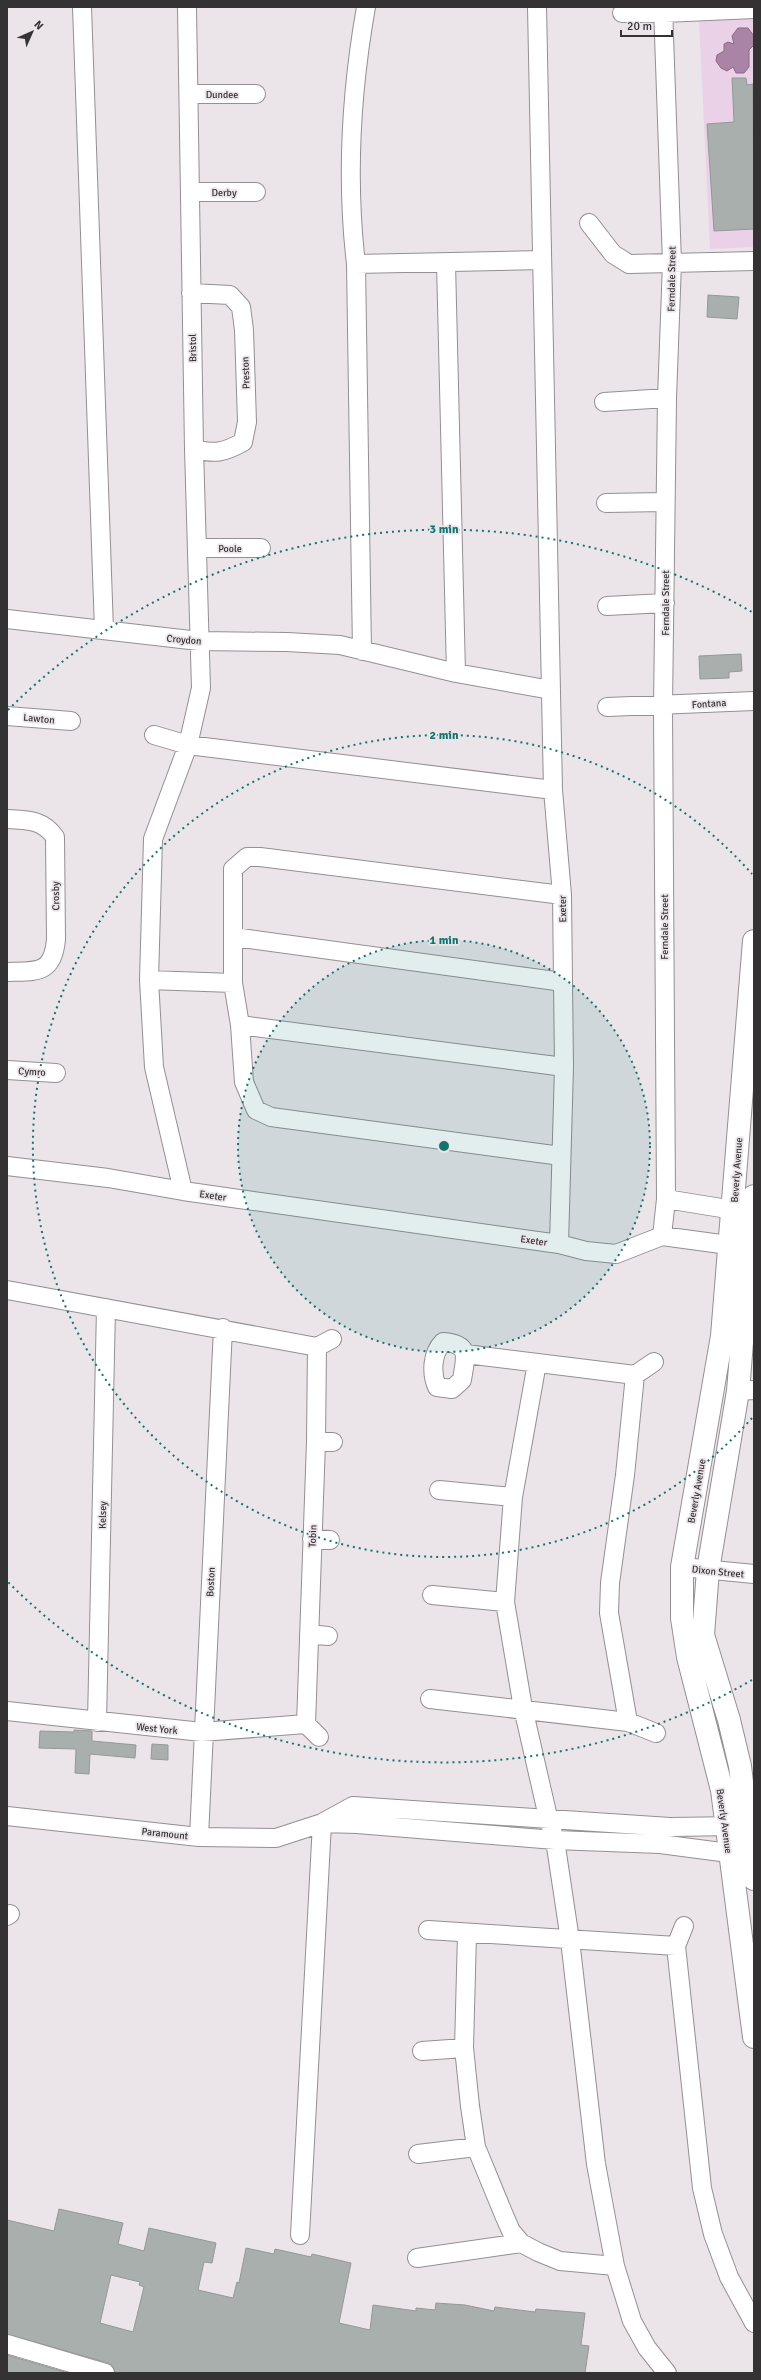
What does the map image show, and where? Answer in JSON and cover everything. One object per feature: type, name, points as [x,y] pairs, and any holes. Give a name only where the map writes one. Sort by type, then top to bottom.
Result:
[{"type":"street","points":[[82,7],[104,630]]},
{"type":"street","name":"Bristol","points":[[183,1191],[154,1067],[149,980],[153,840],[188,745],[201,688],[194,449],[187,7]]},
{"type":"street","points":[[362,651],[356,264],[350,218],[353,109],[366,7]]},
{"type":"street","name":"Exeter","points":[[7,1166],[108,1178],[183,1191],[559,1244],[564,1067],[562,895],[554,790],[551,690],[537,7]]},
{"type":"street","points":[[622,13],[663,10],[754,9]]},
{"type":"street","name":"Ferndale Street","points":[[662,1236],[666,1199],[663,706],[666,398],[672,263],[663,10]]},
{"type":"street","name":"Dundee","points":[[189,94],[256,94]]},
{"type":"street","name":"Derby","points":[[191,192],[256,192]]},
{"type":"street","points":[[589,223],[614,254],[629,264],[754,261]]},
{"type":"street","points":[[356,264],[542,260]]},
{"type":"street","points":[[446,263],[456,673]]},
{"type":"street","name":"Preston","points":[[191,294],[230,295],[241,307],[244,330],[247,422],[242,442],[228,450],[213,453],[194,449]]},
{"type":"street","points":[[604,402],[666,398]]},
{"type":"street","points":[[606,503],[665,502]]},
{"type":"street","name":"Poole","points":[[198,548],[261,548]]},
{"type":"street","points":[[607,606],[665,603]]},
{"type":"street","name":"Croydon","points":[[7,619],[199,641],[320,643],[362,651],[456,673],[551,690]]},
{"type":"street","name":"Fontana","points":[[607,708],[754,701]]},
{"type":"street","name":"Lawton","points":[[7,716],[71,721]]},
{"type":"street","points":[[154,735],[188,745],[554,790]]},
{"type":"street","name":"Crosby","points":[[7,819],[35,820],[48,828],[54,837],[56,939],[55,952],[50,961],[39,971],[7,972]]},
{"type":"street","points":[[561,1156],[271,1117],[256,1110],[247,1093],[244,1082],[240,1025],[233,983],[233,869],[247,857],[562,895]]},
{"type":"street","points":[[234,937],[563,982]]},
{"type":"street","name":"Beverly Avenue","points":[[754,941],[746,1206],[682,1567],[682,1618],[688,1657],[722,1790],[726,1826],[754,1879]]},
{"type":"street","points":[[149,980],[233,983]]},
{"type":"street","points":[[240,1025],[564,1067]]},
{"type":"street","name":"Cymro","points":[[7,1070],[56,1073]]},
{"type":"street","points":[[666,1199],[746,1206]]},
{"type":"street","points":[[559,1244],[586,1251],[616,1254],[662,1236],[739,1247]]},
{"type":"street","name":"Beverly Avenue","points":[[739,1247],[746,1391],[708,1570],[704,1635],[729,1720],[747,1765],[748,1826],[740,1855],[754,2037]]},
{"type":"street","points":[[7,1290],[223,1328]]},
{"type":"street","name":"Kelsey","points":[[97,1722],[106,1308]]},
{"type":"street","name":"Tobin","points":[[223,1328],[324,1343],[325,1442],[312,1539],[306,1724]]},
{"type":"street","name":"Boston","points":[[199,1836],[202,1732],[223,1328]]},
{"type":"street","points":[[466,1354],[635,1375],[654,1362]]},
{"type":"street","points":[[537,1362],[513,1498],[505,1602],[523,1708],[548,1817],[555,1840],[570,1940],[596,2164],[615,2266],[632,2321],[647,2348],[667,2373]]},
{"type":"street","points":[[628,1722],[609,1613],[610,1583],[625,1475],[635,1375]]},
{"type":"street","points":[[439,1490],[513,1498]]},
{"type":"street","points":[[312,1539],[330,1540]]},
{"type":"street","name":"Dixon Street","points":[[682,1567],[750,1574]]},
{"type":"street","points":[[432,1595],[505,1602]]},
{"type":"street","points":[[310,1634],[328,1636]]},
{"type":"street","points":[[430,1699],[523,1708],[628,1722],[656,1733]]},
{"type":"street","name":"West York","points":[[7,1711],[97,1722],[202,1732],[306,1724]]},
{"type":"street","points":[[306,1724],[319,1737]]},
{"type":"street","points":[[322,1823],[353,1806],[548,1817],[670,1827],[748,1826]]},
{"type":"street","name":"Paramount","points":[[7,1816],[199,1836],[276,1838],[322,1823]]},
{"type":"street","points":[[322,1823],[357,1824],[555,1840],[660,1844],[740,1855]]},
{"type":"street","points":[[300,2235],[322,1823]]},
{"type":"street","points":[[684,1926],[676,1946],[702,2188],[713,2234],[729,2277],[754,2323]]},
{"type":"street","points":[[428,1930],[467,1934],[676,1946]]},
{"type":"street","points":[[467,1934],[464,2048],[476,2148],[511,2231],[521,2243],[560,2261],[615,2266]]},
{"type":"street","points":[[422,2051],[464,2048]]},
{"type":"street","points":[[418,2154],[476,2148]]},
{"type":"street","points":[[417,2258],[521,2243]]},
{"type":"street","points":[[7,2344],[105,2373]]},
{"type":"shaded area","points":[[754,18],[754,247],[710,249],[699,21]]},
{"type":"shaded area","points":[[738,28],[748,28],[754,36],[754,45],[749,50],[749,67],[744,73],[736,73],[733,67],[727,71],[721,68],[716,61],[717,55],[724,51],[724,44],[728,42],[734,44],[732,36]]},
{"type":"building","points":[[732,78],[746,78],[747,85],[753,84],[754,229],[714,231],[707,124],[734,122]]},
{"type":"building","points":[[708,295],[739,297],[737,319],[707,317]]},
{"type":"building","points":[[741,654],[742,671],[729,672],[729,678],[700,679],[699,656]]},
{"type":"building","points":[[74,1730],[92,1731],[92,1741],[136,1745],[135,1758],[90,1754],[89,1774],[75,1773],[76,1749],[39,1748],[40,1731],[74,1732]]},
{"type":"building","points":[[152,1744],[168,1745],[168,1760],[151,1759]]},
{"type":"building","points":[[59,2209],[123,2223],[118,2244],[144,2251],[149,2228],[216,2243],[212,2263],[204,2262],[198,2290],[233,2298],[237,2282],[239,2283],[246,2248],[274,2254],[275,2249],[311,2257],[312,2254],[351,2263],[339,2323],[370,2330],[373,2305],[416,2311],[416,2308],[435,2310],[436,2303],[465,2305],[494,2311],[495,2307],[535,2312],[536,2309],[585,2313],[581,2345],[589,2346],[585,2373],[115,2373],[113,2366],[108,2363],[7,2334],[7,2220],[54,2231]],"holes":[[[111,2275],[140,2282],[139,2285],[144,2287],[133,2332],[100,2323]]]},
{"type":"building","points":[[7,2355],[68,2373],[7,2373]]}]
